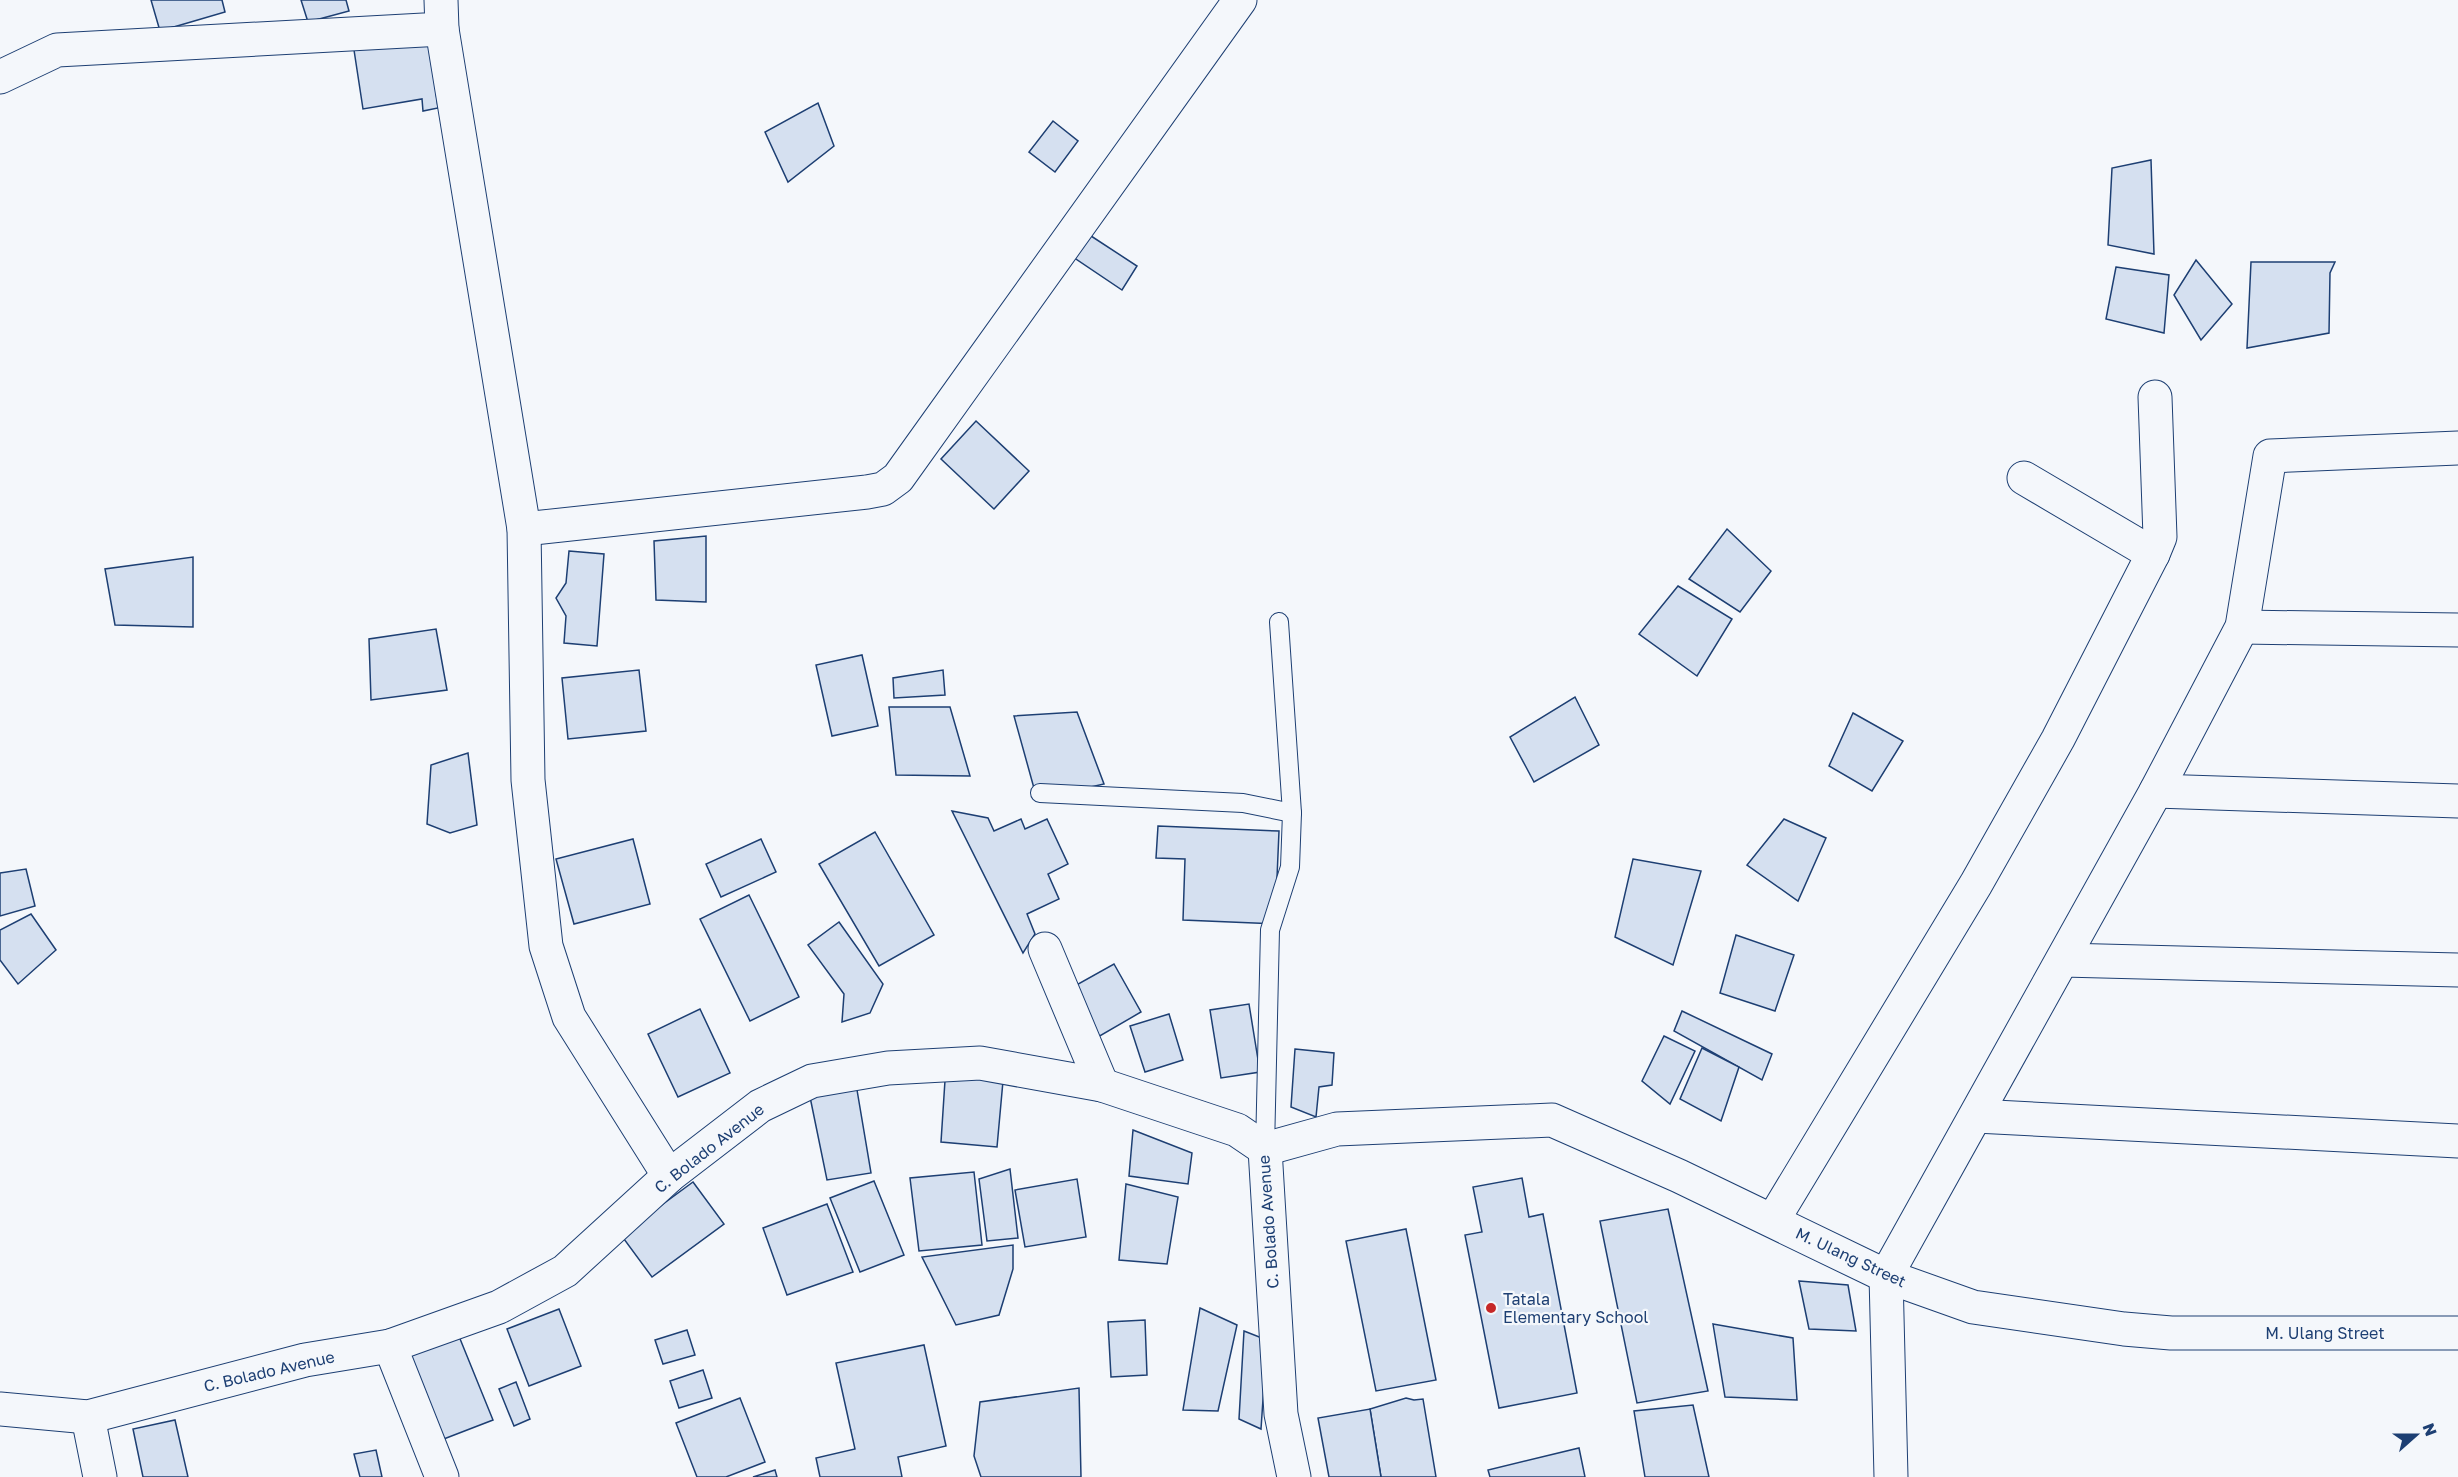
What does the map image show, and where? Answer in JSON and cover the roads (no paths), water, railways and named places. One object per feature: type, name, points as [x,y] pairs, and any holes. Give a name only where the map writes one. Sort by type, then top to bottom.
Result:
[{"type":"street","points":[[524,529],[867,492],[883,489],[898,478],[1240,0]]},
{"type":"street","points":[[0,77],[57,50],[441,15],[524,529],[528,780],[546,946],[569,1017],[669,1176]]},
{"type":"street","points":[[1773,1220],[1976,885],[2053,749],[2160,537],[2155,397]]},
{"type":"street","points":[[1891,1477],[1886,1276],[2156,791],[2242,627],[2270,456],[2458,448]]},
{"type":"street","points":[[2024,478],[2152,554]]},
{"type":"street","points":[[2242,627],[2458,630]]},
{"type":"street","points":[[2156,791],[2458,801]]},
{"type":"street","points":[[1045,949],[1102,1085]]},
{"type":"street","points":[[2062,960],[2458,970]]},
{"type":"street","name":"C. Bolado Avenue","points":[[0,1409],[88,1417],[305,1360],[390,1346],[499,1307],[565,1271],[669,1176],[760,1106],[812,1081],[888,1068],[980,1063],[1102,1085],[1237,1130],[1265,1149],[1281,1414],[1294,1477]]},
{"type":"street","points":[[1976,1116],[2458,1141]]},
{"type":"street","name":"M. Ulang Street","points":[[1265,1149],[1337,1129],[1552,1120],[1773,1220],[1886,1276],[1973,1307],[2124,1329],[2171,1333],[2458,1333]]},
{"type":"street","points":[[390,1346],[442,1477]]},
{"type":"street","points":[[88,1417],[100,1477]]},
{"type":"lane","points":[[1265,1149],[1270,930],[1290,867],[1292,813],[1279,622]]},
{"type":"lane","points":[[1040,793],[1243,803],[1292,813]]},
{"type":"place","name":"Tatala Elementary School","points":[[1491,1308]]}]
